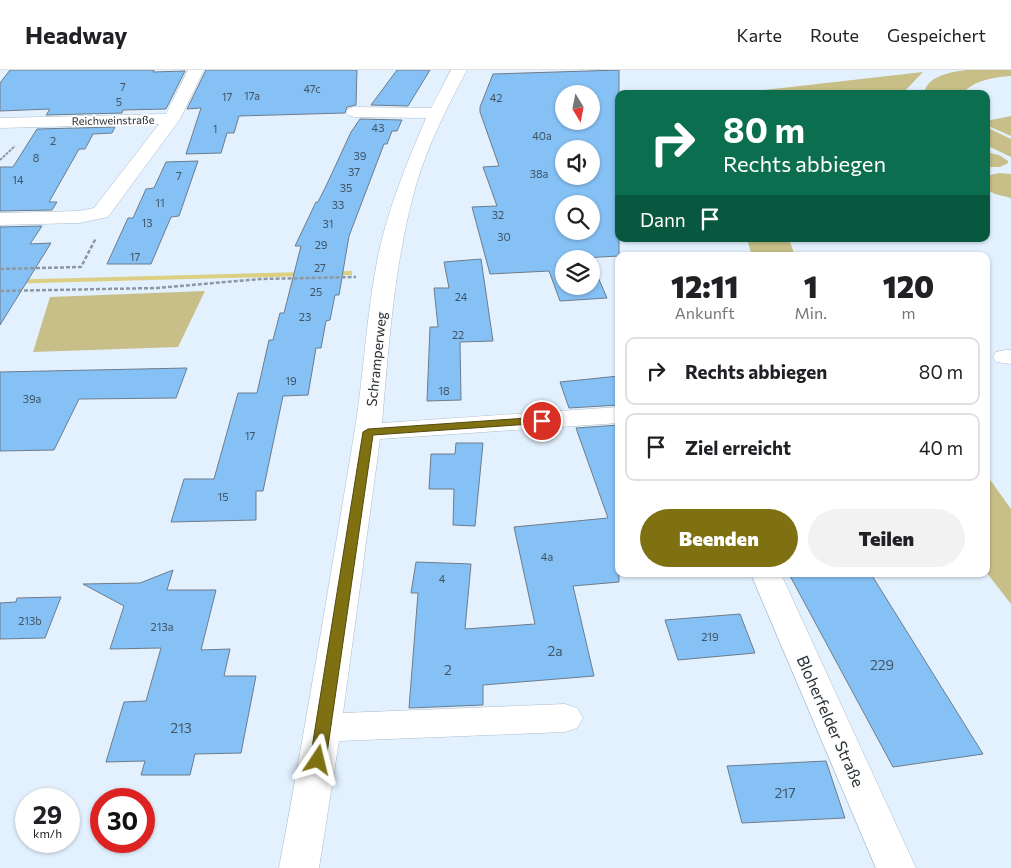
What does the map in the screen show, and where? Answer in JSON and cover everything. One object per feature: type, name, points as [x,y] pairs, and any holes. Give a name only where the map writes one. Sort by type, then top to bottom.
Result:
[{"type":"street","name":"Reichweinstraße","points":[[0,123],[172,119],[196,70]]},
{"type":"street","name":"Schramperweg","points":[[300,868],[368,432],[385,276],[407,184],[436,112],[459,70]]},
{"type":"street","points":[[354,112],[436,112]]},
{"type":"street","points":[[0,219],[79,217],[101,213],[172,119]]},
{"type":"street","points":[[368,432],[615,416]]},
{"type":"street","name":"Bloherfelder Straße","points":[[767,577],[896,868]]},
{"type":"street","points":[[323,728],[565,718]]},
{"type":"path","points":[[0,269],[81,268],[105,220],[101,213]]},
{"type":"path","points":[[0,291],[157,288],[260,279],[385,276]]},
{"type":"shaded area","points":[[966,70],[1011,70],[1011,76],[978,82],[966,90],[925,90],[934,79]]},
{"type":"shaded area","points":[[923,72],[906,90],[765,90]]},
{"type":"shaded area","points":[[1011,116],[1011,136],[990,127],[990,120]]},
{"type":"shaded area","points":[[990,129],[1011,139],[1011,157],[990,147]]},
{"type":"shaded area","points":[[990,153],[999,155],[1008,161],[1008,163],[1000,167],[990,167]]},
{"type":"shaded area","points":[[999,173],[1011,174],[1011,198],[990,191],[990,175]]},
{"type":"shaded area","points":[[748,242],[790,242],[794,252],[751,252]]},
{"type":"shaded area","points":[[205,291],[178,347],[33,352],[50,297]]},
{"type":"shaded area","points":[[990,480],[1011,509],[1011,604],[990,577]]},
{"type":"building","points":[[10,70],[185,71],[166,109],[123,110],[122,113],[46,115],[50,109],[0,111],[0,83]]},
{"type":"building","points":[[206,70],[357,70],[356,105],[347,107],[345,113],[239,116],[234,133],[227,133],[221,153],[186,154],[201,108],[187,109]]},
{"type":"building","points":[[397,70],[430,70],[408,106],[371,105]]},
{"type":"building","points":[[619,70],[619,90],[615,90],[615,242],[619,242],[619,252],[615,252],[615,256],[600,257],[600,250],[555,250],[555,287],[549,271],[490,274],[472,207],[497,206],[483,167],[499,166],[480,112],[480,107],[493,74]]},
{"type":"building","points":[[360,119],[402,120],[397,131],[392,131],[387,144],[384,144],[349,236],[339,295],[335,295],[330,320],[326,321],[321,348],[316,348],[308,395],[283,396],[263,491],[256,491],[256,520],[171,522],[184,479],[214,479],[238,393],[257,393],[269,340],[273,340],[280,313],[284,313],[301,246],[295,246],[351,132]]},
{"type":"building","points":[[115,127],[112,133],[93,134],[85,149],[79,149],[49,202],[57,202],[52,210],[0,211],[0,167],[13,167],[37,129]]},
{"type":"building","points":[[198,161],[179,216],[171,217],[151,264],[107,264],[128,218],[133,218],[146,189],[154,188],[166,162]]},
{"type":"building","points":[[42,226],[30,244],[51,243],[0,325],[0,227]]},
{"type":"building","points":[[481,259],[493,341],[460,342],[461,400],[427,401],[430,327],[438,327],[434,288],[449,288],[444,262]]},
{"type":"building","points":[[600,282],[607,298],[560,301],[558,295],[600,295]]},
{"type":"building","points":[[187,368],[176,398],[79,399],[54,450],[0,451],[0,372]]},
{"type":"building","points":[[615,376],[615,405],[569,408],[560,382]]},
{"type":"building","points":[[615,425],[615,577],[619,577],[619,582],[573,586],[594,676],[483,685],[483,705],[409,708],[418,593],[411,593],[416,562],[471,564],[465,629],[535,624],[514,527],[608,518],[576,428]]},
{"type":"building","points":[[456,443],[483,443],[475,526],[453,525],[454,489],[429,489],[431,454],[455,454]]},
{"type":"building","points":[[173,570],[167,590],[216,590],[201,650],[230,649],[224,676],[256,676],[241,753],[195,754],[190,775],[141,775],[145,761],[106,762],[124,702],[146,701],[161,648],[110,649],[124,606],[83,584],[140,583]]},
{"type":"building","points":[[791,577],[873,577],[983,754],[893,767]]},
{"type":"building","points":[[61,597],[45,638],[0,639],[0,603],[16,602],[17,598]]},
{"type":"building","points":[[740,614],[755,653],[678,660],[665,620]]},
{"type":"building","points":[[826,761],[845,818],[742,823],[727,766]]},
{"type":"waterway","points":[[331,274],[349,273]]},
{"type":"waterway","points":[[0,282],[306,274]]},
{"type":"route","points":[[318,760],[368,432],[542,421]]}]
